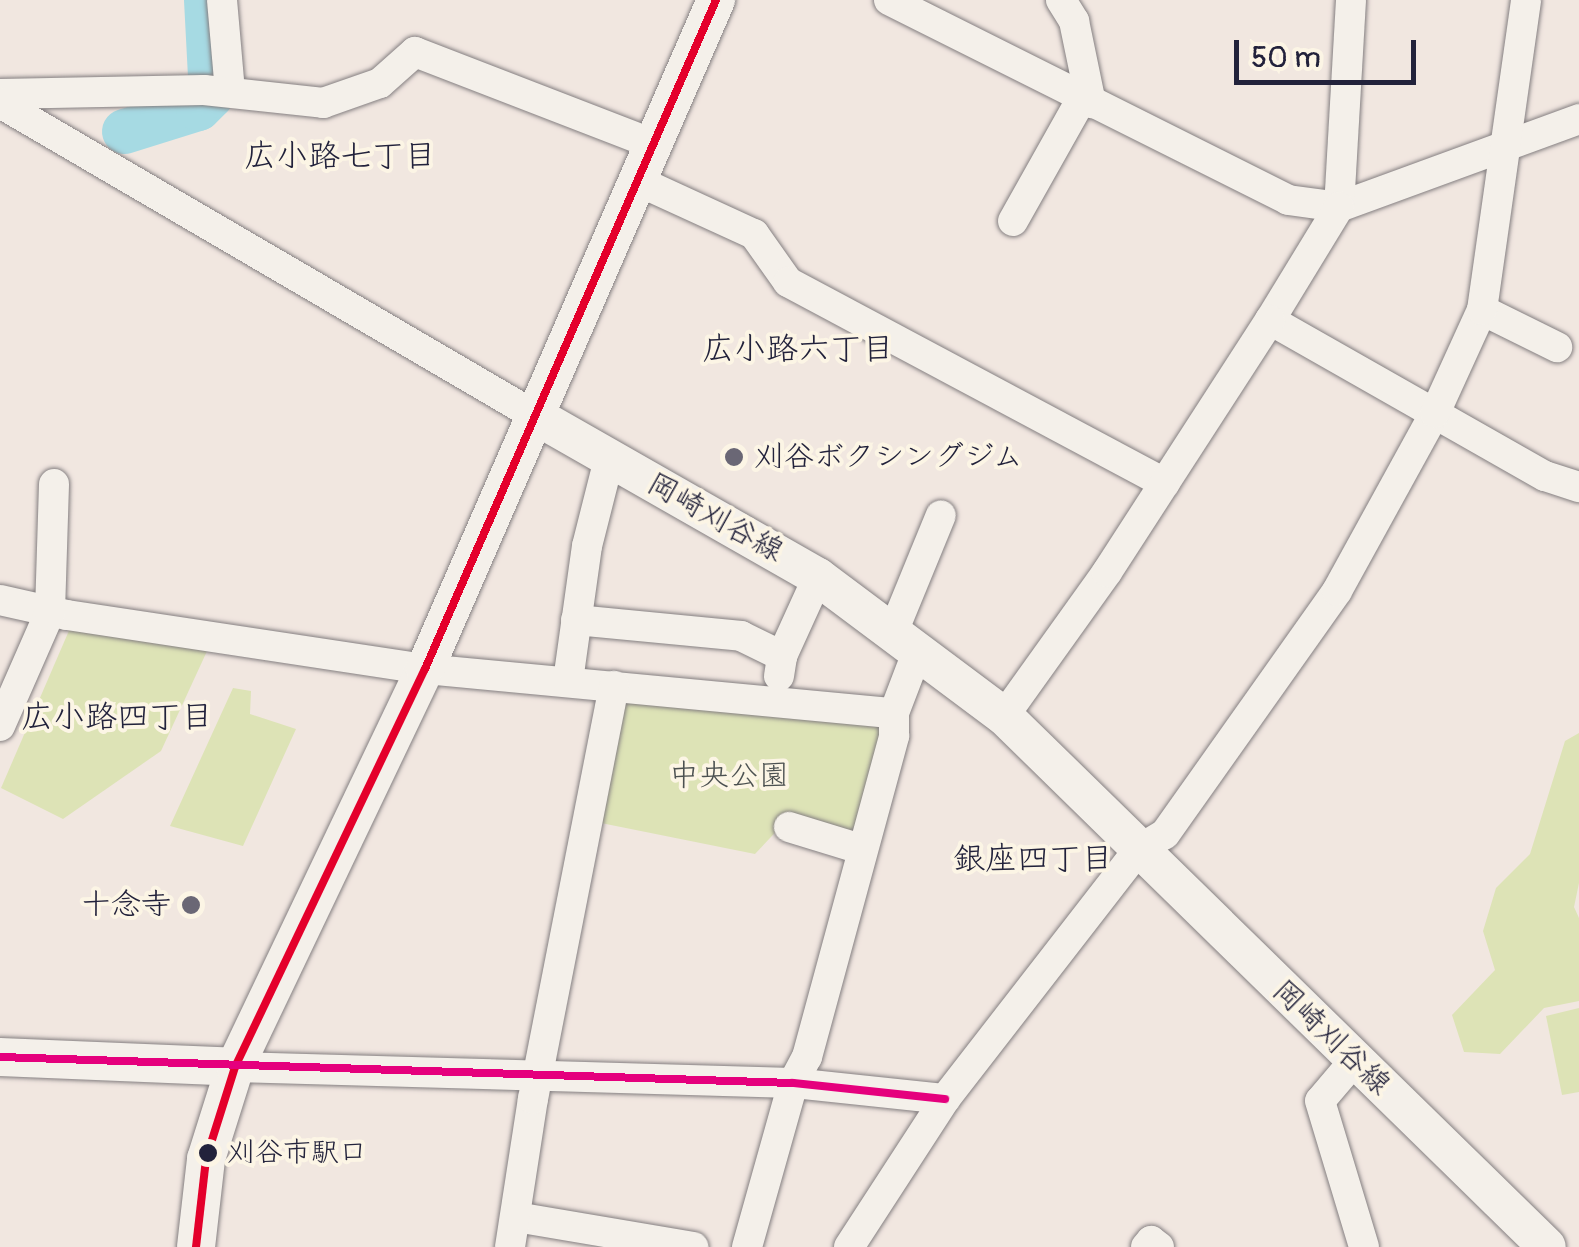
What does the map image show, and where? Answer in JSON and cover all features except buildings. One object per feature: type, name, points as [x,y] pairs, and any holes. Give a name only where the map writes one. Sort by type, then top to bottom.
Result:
[{"type":"main road","points":[[196,1247],[206,1159],[235,1067],[424,669],[716,0]]},
{"type":"main road","name":"岡崎刈谷線","points":[[534,415],[818,577],[1004,716],[1547,1247]]},
{"type":"main road","points":[[0,1057],[235,1067]]},
{"type":"street","points":[[219,91],[222,0]]},
{"type":"street","points":[[1013,222],[1086,100],[1074,21],[1061,0]]},
{"type":"street","points":[[1004,716],[1165,483],[1339,207],[1351,0]]},
{"type":"street","points":[[849,1247],[945,1099],[1138,850],[1165,834],[1337,591],[1435,414],[1482,310],[1526,0]]},
{"type":"street","points":[[896,1],[1288,200],[1339,207],[1579,119]]},
{"type":"street","points":[[0,94],[219,91],[322,103],[380,83],[414,52],[654,144]]},
{"type":"street","points":[[0,103],[534,415]]},
{"type":"street","points":[[638,181],[754,234],[788,282],[1165,483]]},
{"type":"street","points":[[1482,310],[1557,347]]},
{"type":"street","points":[[1270,320],[1545,476],[1579,487]]},
{"type":"street","points":[[568,680],[586,546],[609,459]]},
{"type":"street","points":[[0,726],[50,612],[54,484]]},
{"type":"street","points":[[747,1247],[794,1083],[807,1057],[894,736],[906,641],[941,515]]},
{"type":"street","points":[[776,699],[782,656],[818,577]]},
{"type":"street","points":[[0,600],[50,612],[424,669],[894,713]]},
{"type":"street","points":[[576,620],[741,636],[782,656]]},
{"type":"street","points":[[510,1247],[537,1077],[614,686]]},
{"type":"street","points":[[790,828],[861,850]]},
{"type":"street","points":[[1354,1061],[1320,1100],[1364,1247]]},
{"type":"street","points":[[235,1067],[794,1083],[945,1099]]},
{"type":"street","points":[[516,1217],[692,1247]]},
{"type":"street","points":[[1146,1247],[1151,1241],[1159,1247]]},
{"type":"green space","points":[[71,626],[208,649],[161,751],[63,819],[1,788]]},
{"type":"green space","points":[[233,688],[251,691],[250,714],[296,729],[243,846],[170,826]]},
{"type":"green space","name":"中央公園","points":[[620,694],[870,718],[883,730],[855,837],[786,821],[755,854],[596,822]]},
{"type":"green space","points":[[1579,733],[1579,883],[1574,907],[1579,918],[1579,1001],[1544,1008],[1500,1054],[1464,1052],[1452,1015],[1495,970],[1483,931],[1496,888],[1530,854],[1565,741]]},
{"type":"green space","points":[[1579,1008],[1579,1092],[1562,1095],[1546,1016]]},
{"type":"waterway","points":[[124,131],[198,108],[211,95],[206,0]]},
{"type":"transit line","points":[[196,1247],[206,1159],[235,1067],[425,669],[716,0]]},
{"type":"transit line","points":[[0,1057],[793,1083],[945,1099]]},
{"type":"place","name":"刈谷ボクシングジム","points":[[734,457]]},
{"type":"place","name":"十念寺","points":[[191,905]]},
{"type":"place","name":"刈谷市駅口","points":[[208,1153]]},
{"type":"district","name":"広小路七丁目","points":[[340,156]]},
{"type":"district","name":"広小路六丁目","points":[[798,349]]},
{"type":"district","name":"広小路四丁目","points":[[117,717]]},
{"type":"district","name":"銀座四丁目","points":[[1033,859]]}]
